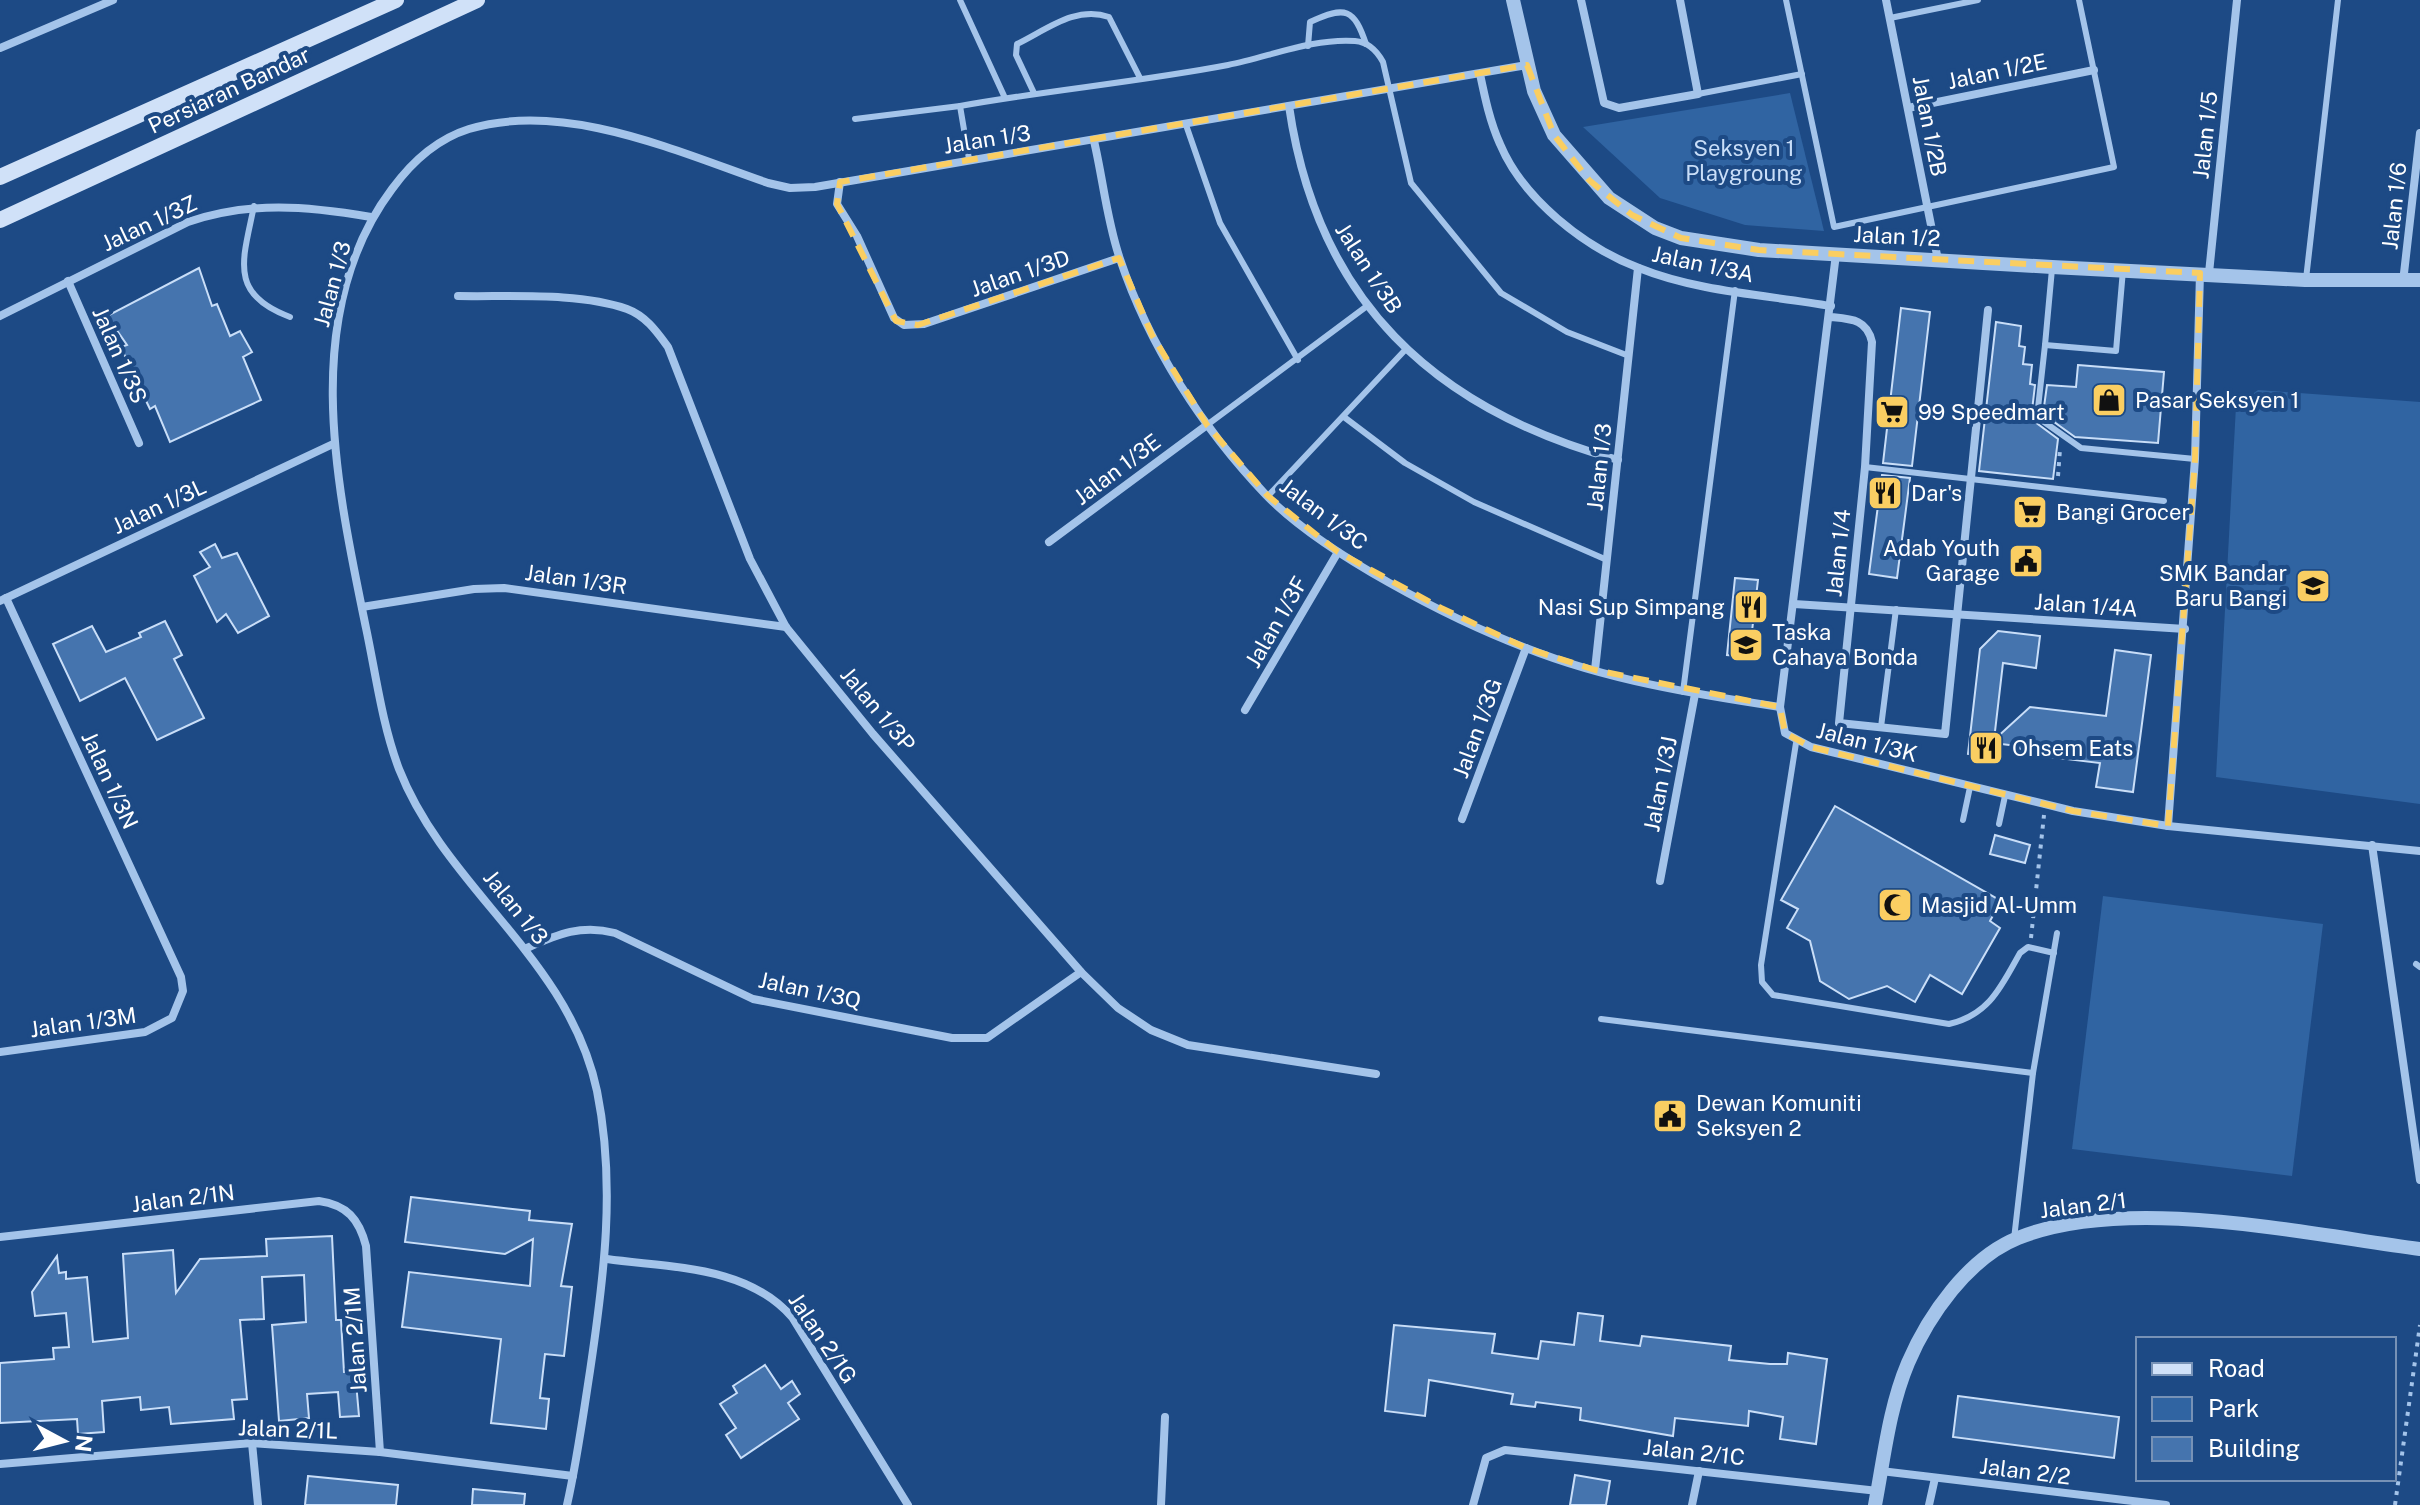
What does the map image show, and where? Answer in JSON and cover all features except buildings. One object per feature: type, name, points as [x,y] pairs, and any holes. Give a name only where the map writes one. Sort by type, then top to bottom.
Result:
[{"type":"main road","name":"Persiaran Bandar","points":[[0,177],[396,0]]},
{"type":"main road","name":"Persiaran Bandar","points":[[0,220],[477,0]]},
{"type":"street","points":[[0,48],[113,0]]},
{"type":"street","name":"Jalan 1/2","points":[[1513,0],[1534,91],[1554,135],[1589,180],[1632,215],[1681,238],[1720,247],[2052,267],[2305,280],[2420,280]]},
{"type":"street","points":[[1581,0],[1604,103],[1609,108],[1698,94],[1680,0]]},
{"type":"street","name":"Jalan 1/2B","points":[[1886,0],[1938,260]]},
{"type":"street","name":"Jalan 1/5","points":[[2168,826],[2185,629],[2204,273],[2237,0]]},
{"type":"street","name":"Jalan 1/3","points":[[567,1505],[607,1259],[605,1143],[596,1089],[581,1039],[557,992],[527,948],[434,835],[415,802],[388,736],[333,444],[336,339],[349,275],[371,217],[413,160],[468,129],[535,120],[610,129],[790,188],[1094,141],[1527,65]]},
{"type":"street","name":"Jalan 1/2E","points":[[1908,108],[2094,70]]},
{"type":"street","name":"Jalan 1/3A","points":[[1480,74],[1500,146],[1524,183],[1565,224],[1638,268],[1735,290],[1831,306]]},
{"type":"street","name":"Jalan 1/3B","points":[[1289,106],[1296,158],[1313,209],[1334,255],[1367,306],[1406,349],[1451,387],[1506,421],[1563,445],[1618,460]]},
{"type":"street","name":"Jalan 1/6","points":[[2403,282],[2420,133]]},
{"type":"street","name":"Jalan 1/3C","points":[[1094,141],[1119,258],[1152,335],[1207,425],[1268,496],[1338,552],[1441,608],[1526,648],[1595,670],[1683,692],[1780,707]]},
{"type":"street","name":"Jalan 1/3D","points":[[840,182],[837,204],[857,236],[894,318],[910,326],[1119,258]]},
{"type":"street","name":"Jalan 1/3Z","points":[[0,316],[188,222],[220,211],[254,206],[321,208],[371,217]]},
{"type":"street","points":[[1780,707],[1836,254]]},
{"type":"street","name":"Jalan 1/3","points":[[1595,670],[1638,268]]},
{"type":"street","name":"Jalan 1/3S","points":[[68,281],[139,443]]},
{"type":"street","name":"Jalan 1/3P","points":[[458,296],[602,303],[629,310],[652,325],[668,347],[750,559],[786,627],[873,734],[1081,972],[1129,1015],[1151,1030],[1188,1045],[1376,1074]]},
{"type":"street","name":"Jalan 1/4","points":[[1830,317],[1860,322],[1866,327],[1872,342],[1865,467],[1839,723],[1945,734],[1988,310]]},
{"type":"street","name":"Jalan 1/3E","points":[[1049,542],[1207,425]]},
{"type":"street","name":"Jalan 1/3L","points":[[3,600],[333,444]]},
{"type":"street","name":"Jalan 1/3F","points":[[1245,710],[1338,552]]},
{"type":"street","name":"Jalan 1/3R","points":[[362,607],[474,589],[504,588],[786,627]]},
{"type":"street","name":"Jalan 1/3N","points":[[3,600],[181,977]]},
{"type":"street","name":"Jalan 1/4A","points":[[1794,604],[1851,605],[2185,629]]},
{"type":"street","name":"Jalan 1/3G","points":[[1462,819],[1526,648]]},
{"type":"street","name":"Jalan 1/3J","points":[[1660,881],[1695,694]]},
{"type":"street","name":"Jalan 1/3K","points":[[1780,707],[1785,733],[1796,743],[2005,796],[2073,811],[2168,826],[2420,851]]},
{"type":"street","points":[[2372,845],[2420,1180]]},
{"type":"street","name":"Jalan 1/3Q","points":[[527,948],[560,933],[596,928],[615,933],[753,999],[952,1038],[987,1038],[1081,972]]},
{"type":"street","name":"Jalan 1/3M","points":[[0,1052],[145,1032],[161,1027],[179,1006],[183,991],[181,977]]},
{"type":"street","name":"Jalan 2/1N","points":[[0,1237],[319,1201],[335,1203],[350,1212],[361,1226]]},
{"type":"street","name":"Jalan 2/1","points":[[1876,1498],[1908,1364],[1928,1324],[1953,1290],[1982,1262],[2014,1239],[2082,1222],[2160,1220],[2213,1223],[2420,1249]]},
{"type":"street","name":"Jalan 2/1M","points":[[361,1226],[366,1246],[380,1452]]},
{"type":"street","name":"Jalan 2/1G","points":[[607,1259],[725,1275],[763,1290],[778,1301],[792,1317],[908,1505]]},
{"type":"street","points":[[1161,1505],[1165,1417]]},
{"type":"street","points":[[252,1443],[258,1505]]},
{"type":"street","name":"Jalan 2/1L","points":[[0,1464],[252,1443],[380,1452],[573,1476]]},
{"type":"street","name":"Jalan 2/1C","points":[[1473,1505],[1486,1458],[1505,1450],[1699,1471],[1876,1498]]},
{"type":"street","points":[[1692,1505],[1699,1471]]},
{"type":"street","name":"Jalan 2/2","points":[[1881,1471],[2128,1503],[2166,1505]]},
{"type":"street","points":[[1929,1505],[1935,1478]]},
{"type":"lane","points":[[960,0],[1005,98]]},
{"type":"lane","points":[[1786,0],[1834,227],[2114,167],[2079,0]]},
{"type":"lane","points":[[1890,18],[1978,0]]},
{"type":"lane","points":[[2305,280],[2338,0]]},
{"type":"lane","points":[[1034,93],[1016,55],[1017,44],[1080,13],[1095,12],[1109,17],[1140,78]]},
{"type":"lane","points":[[1308,46],[1310,22],[1341,13],[1351,13],[1357,18],[1366,44]]},
{"type":"lane","points":[[855,119],[1229,65],[1308,46],[1354,41],[1366,44],[1377,52],[1383,62],[1411,183],[1501,293],[1567,332],[1629,356]]},
{"type":"lane","points":[[1698,94],[1802,74]]},
{"type":"lane","points":[[960,106],[969,159]]},
{"type":"lane","points":[[1186,125],[1220,223],[1298,360]]},
{"type":"lane","points":[[254,206],[244,273],[251,294],[266,308],[290,317]]},
{"type":"lane","points":[[2052,267],[2037,417],[2081,448],[2195,459]]},
{"type":"lane","points":[[2045,345],[2116,351],[2123,270]]},
{"type":"lane","points":[[1683,692],[1735,290]]},
{"type":"lane","points":[[1207,425],[1367,306]]},
{"type":"lane","points":[[1268,496],[1406,349]]},
{"type":"lane","points":[[1344,417],[1405,463],[1474,502],[1607,560]]},
{"type":"lane","points":[[1865,467],[2164,501]]},
{"type":"lane","points":[[1881,727],[1896,609]]},
{"type":"lane","points":[[1796,743],[1761,965],[1762,982],[1773,995],[1949,1024],[1973,1019],[1985,1007],[2020,953],[2028,947],[2054,953]]},
{"type":"lane","points":[[1963,820],[1970,787]]},
{"type":"lane","points":[[1999,824],[2005,796]]},
{"type":"lane","points":[[2014,1239],[2033,1073],[2057,933]]},
{"type":"lane","points":[[1601,1019],[2033,1073]]},
{"type":"path","points":[[2057,490],[2062,434]]},
{"type":"path","points":[[2031,935],[2043,823]]},
{"type":"path","points":[[2395,1505],[2420,1325]]},
{"type":"highlighted area","points":[[1527,65],[1554,135],[1589,180],[1632,215],[1681,238],[1759,250],[2200,273],[2195,459],[2168,826],[2073,811],[1811,747],[1785,733],[1780,707],[1595,670],[1526,648],[1441,608],[1338,552],[1268,496],[1207,425],[1152,335],[1119,258],[918,325],[896,321],[837,204],[840,182]]},
{"type":"green space","name":"Seksyen 1 Playgroung","points":[[1790,93],[1824,231],[1745,225],[1660,198],[1583,127]]},
{"type":"green space","name":"SMK Bandar Baru Bangi","points":[[2258,390],[2420,402],[2420,804],[2216,777],[2236,406]]},
{"type":"green space","points":[[2103,896],[2323,924],[2292,1176],[2072,1149]]},
{"type":"place","name":"Pasar Seksyen 1","points":[[2109,400]]},
{"type":"place","name":"99 Speedmart","points":[[1892,412]]},
{"type":"place","name":"Dar's","points":[[1885,493]]},
{"type":"place","name":"Bangi Grocer","points":[[2030,512]]},
{"type":"place","name":"Adab Youth Garage","points":[[2026,561]]},
{"type":"place","name":"SMK Bandar Baru Bangi","points":[[2313,586]]},
{"type":"place","name":"Nasi Sup Simpang","points":[[1751,607]]},
{"type":"place","name":"Taska Cahaya Bonda","points":[[1746,645]]},
{"type":"place","name":"Ohsem Eats","points":[[1986,748]]},
{"type":"place","name":"Masjid Al-Umm","points":[[1895,905]]},
{"type":"place","name":"Dewan Komuniti Seksyen 2","points":[[1670,1116]]}]
